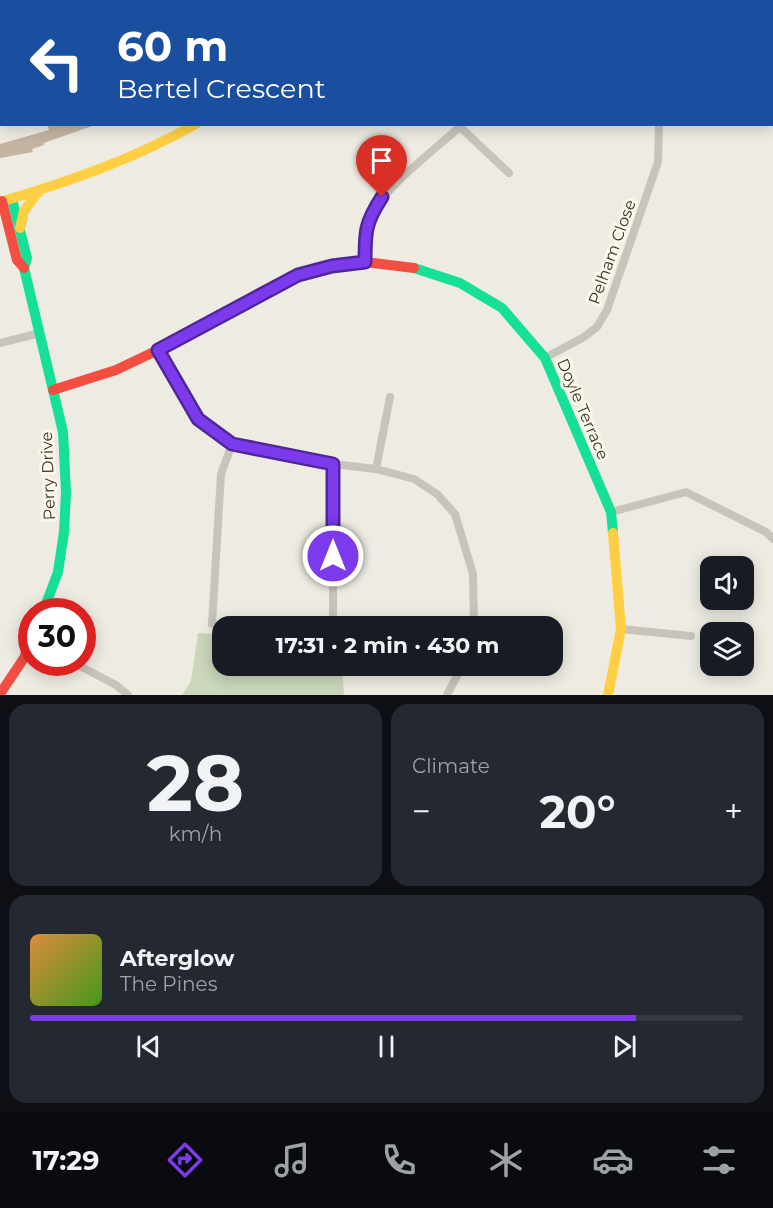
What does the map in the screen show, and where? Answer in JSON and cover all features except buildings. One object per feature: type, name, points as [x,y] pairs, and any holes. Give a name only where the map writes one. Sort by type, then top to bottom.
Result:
[{"type":"street","points":[[5,201],[85,176],[136,155],[191,126]]},
{"type":"street","points":[[365,262],[366,227],[382,197],[462,126],[509,173]]},
{"type":"street","name":"Pelham Close","points":[[545,358],[584,337],[597,327],[608,310],[658,162],[659,126]]},
{"type":"street","points":[[0,225],[15,232],[24,211],[39,191]]},
{"type":"street","name":"Perry Drive","points":[[5,201],[15,232],[27,258],[24,268],[63,432],[65,522],[58,572],[48,598]]},
{"type":"street","name":"Doyle Terrace","points":[[53,390],[116,370],[298,275],[332,266],[365,262],[413,268],[460,283],[502,308],[545,358],[611,512],[621,628],[608,695]]},
{"type":"street","points":[[0,343],[40,333]]},
{"type":"street","points":[[158,350],[198,419],[232,444],[333,464],[376,469],[414,479],[437,494],[455,514],[473,574],[474,616]]},
{"type":"street","points":[[376,469],[390,397]]},
{"type":"street","points":[[212,616],[221,474],[232,444]]},
{"type":"street","points":[[333,464],[333,616]]},
{"type":"street","points":[[611,512],[686,492],[766,532],[773,538]]},
{"type":"street","points":[[621,628],[691,636]]},
{"type":"street","points":[[0,694],[18,667]]},
{"type":"street","points":[[96,675],[128,695]]},
{"type":"street","points":[[447,695],[457,676]]},
{"type":"green space","points":[[198,633],[212,634],[212,676],[343,676],[344,695],[182,695],[191,681]]},
{"type":"traffic: fast","points":[[12,199],[27,258],[24,268],[63,432],[66,493],[64,532],[58,572],[48,598]]},
{"type":"traffic: fast","points":[[414,268],[460,283],[502,308],[545,358],[611,512],[613,533]]},
{"type":"traffic: slow","points":[[0,202],[100,169],[192,126]]},
{"type":"traffic: slow","points":[[20,228],[24,211],[39,191]]},
{"type":"traffic: slow","points":[[608,695],[621,629],[613,533]]},
{"type":"traffic: jam","points":[[2,201],[17,260],[24,268]]},
{"type":"traffic: jam","points":[[53,390],[116,370],[299,275],[332,266],[365,262],[414,268]]},
{"type":"traffic: jam","points":[[0,694],[18,667]]},
{"type":"route","points":[[333,556],[333,464],[232,444],[198,419],[158,350],[298,275],[332,266],[365,262],[366,227],[382,197]]}]
